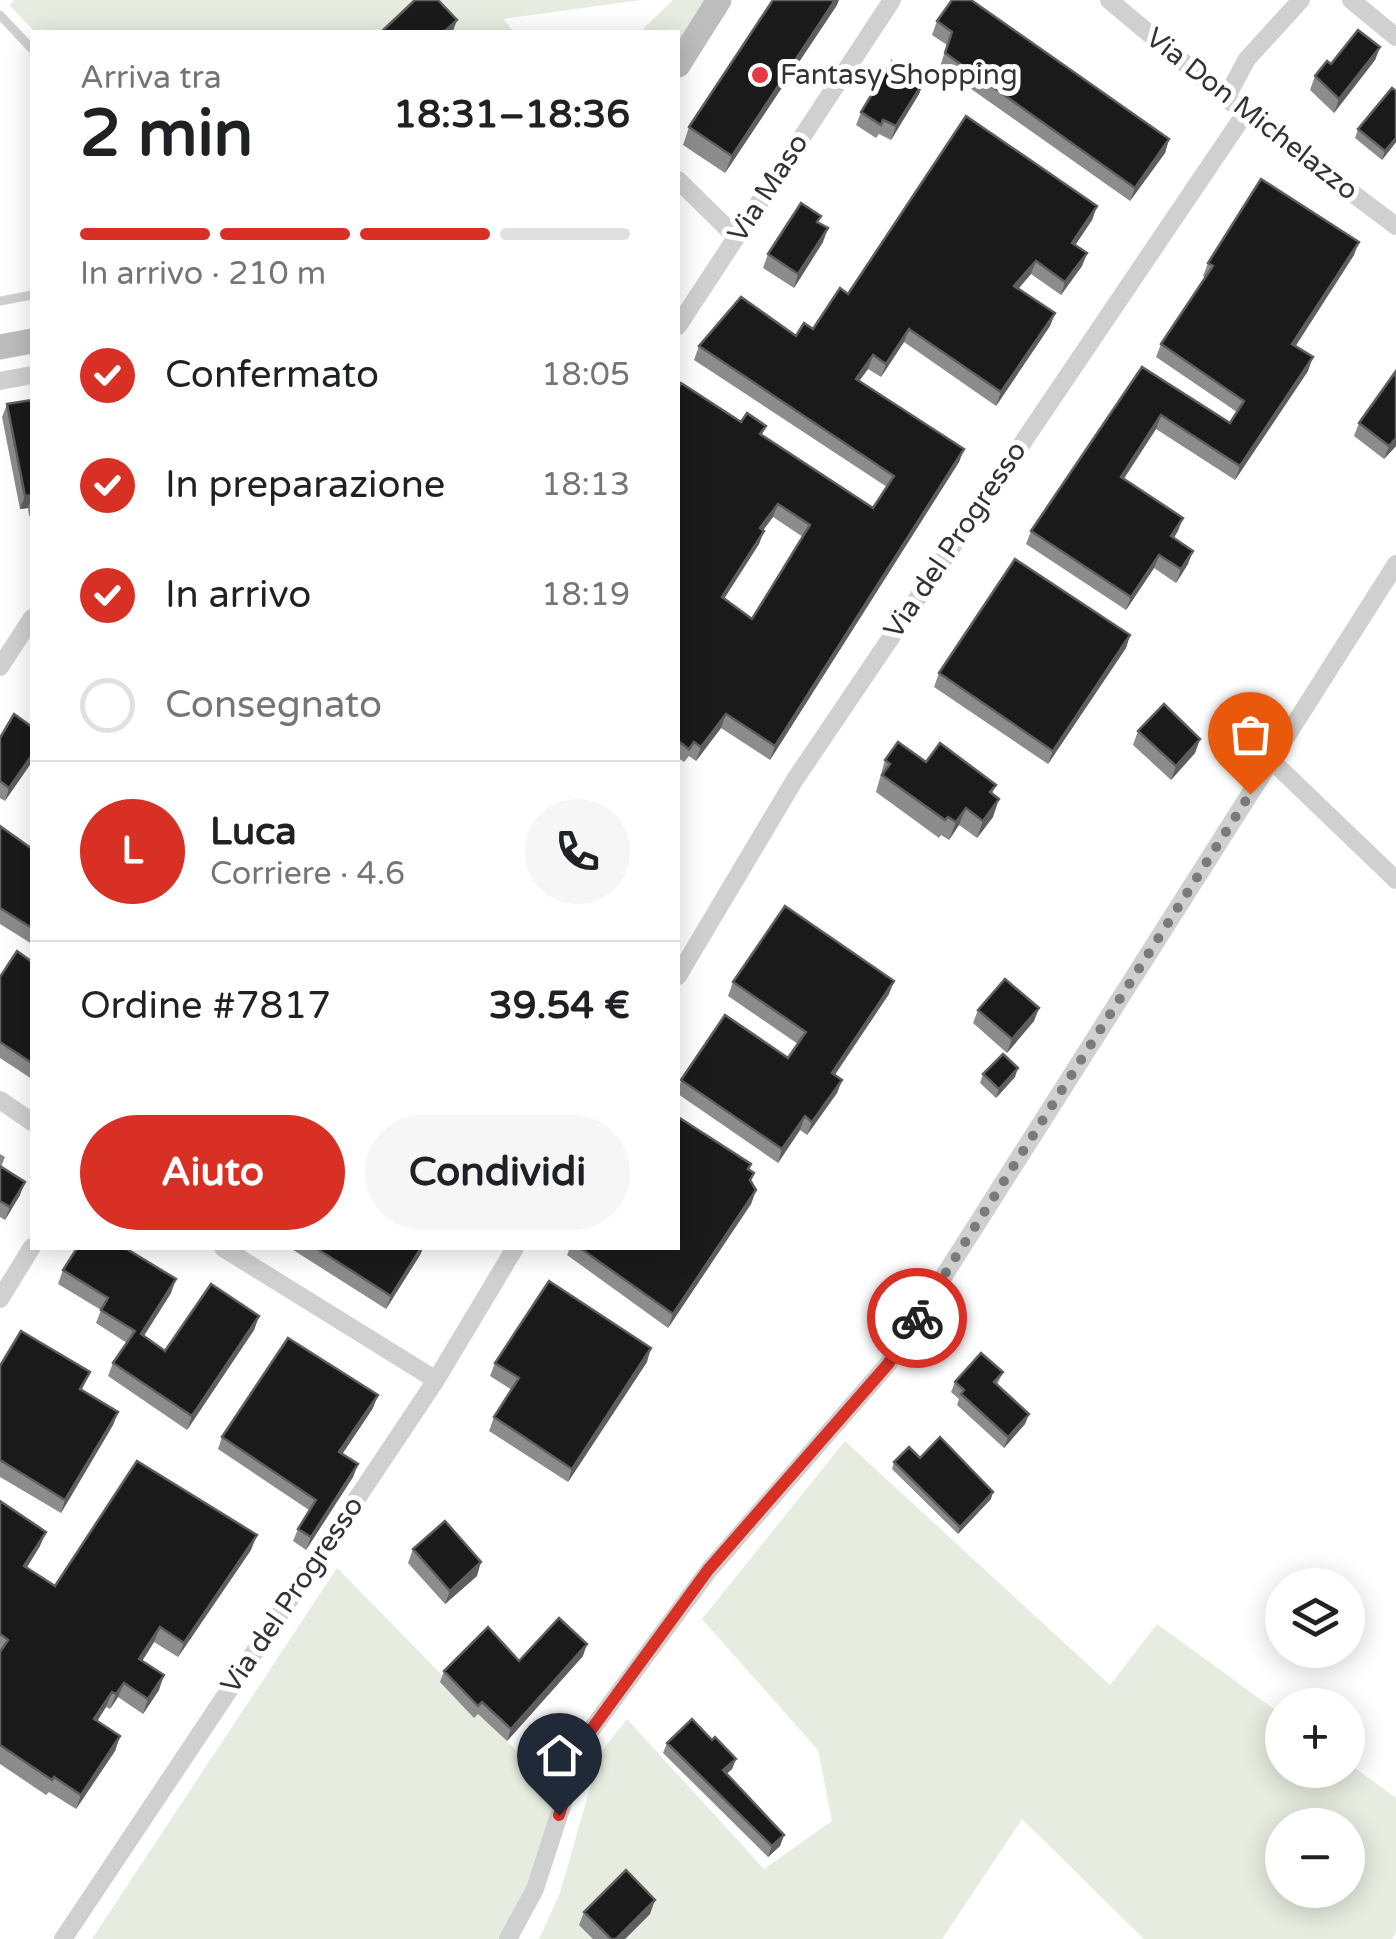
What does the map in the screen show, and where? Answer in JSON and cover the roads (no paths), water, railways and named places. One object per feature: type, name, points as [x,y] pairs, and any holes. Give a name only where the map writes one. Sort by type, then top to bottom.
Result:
[{"type":"main road","points":[[680,62],[720,0]]},
{"type":"main road","points":[[0,346],[30,341]]},
{"type":"street","name":"Via Maso","points":[[680,323],[892,0]]},
{"type":"street","name":"Via Don Michelazzo","points":[[1108,0],[1226,98],[1396,226]]},
{"type":"street","points":[[1226,98],[1247,59],[1301,0]]},
{"type":"street","points":[[1351,0],[1396,37]]},
{"type":"street","name":"Via del Progresso","points":[[680,973],[794,781],[1246,112]]},
{"type":"street","points":[[680,182],[736,237]]},
{"type":"street","points":[[0,381],[30,375]]},
{"type":"street","points":[[508,1939],[535,1888],[583,1741],[708,1570],[888,1364],[1396,564]]},
{"type":"street","points":[[0,667],[30,621]]},
{"type":"street","points":[[1271,760],[1396,880]]},
{"type":"street","points":[[0,1100],[30,1121]]},
{"type":"street","points":[[0,1300],[30,1250]]},
{"type":"street","points":[[226,1250],[436,1380]]},
{"type":"street","name":"Via del Progresso","points":[[63,1939],[436,1380],[514,1250]]},
{"type":"lane","points":[[0,15],[30,47]]},
{"type":"lane","points":[[0,301],[30,295]]},
{"type":"place","name":"Fantasy Shopping","points":[[760,75]]}]
